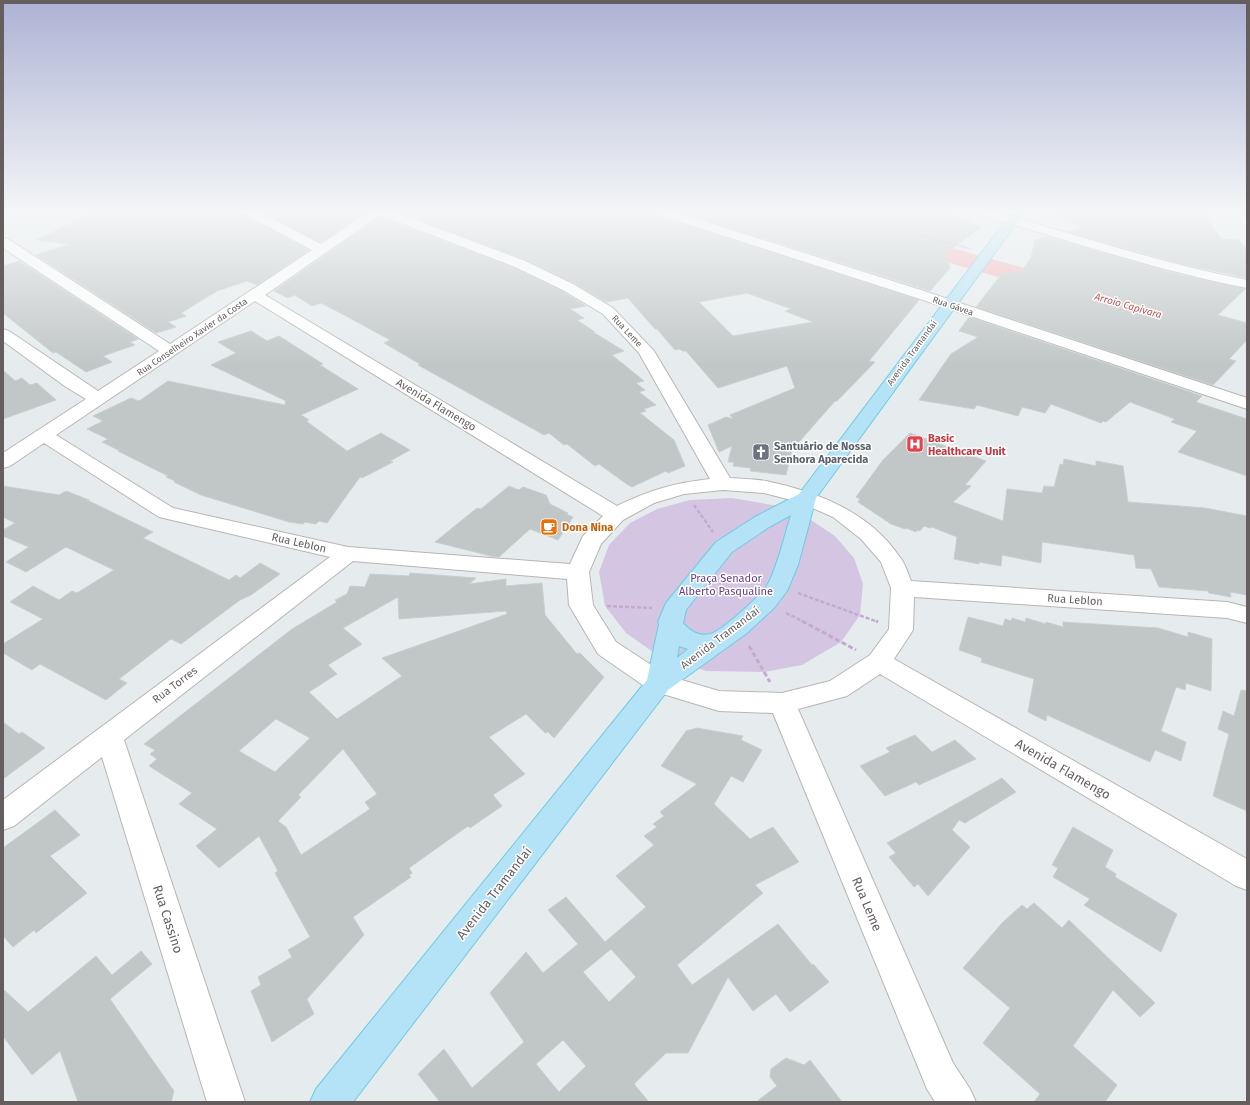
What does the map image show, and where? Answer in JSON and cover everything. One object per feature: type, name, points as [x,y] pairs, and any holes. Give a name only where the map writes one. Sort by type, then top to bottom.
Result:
[{"type":"main road","name":"Avenida Tramandaí","points":[[329,1102],[659,683],[738,627],[773,594],[794,538],[806,498],[981,262]]},
{"type":"main road","name":"Avenida Tramandaí","points":[[659,683],[672,616],[690,588],[724,547],[762,522],[806,498]]},
{"type":"main road","points":[[762,522],[770,520],[783,523],[791,529],[794,538]]},
{"type":"main road","points":[[672,616],[677,633],[688,640],[695,643],[705,644],[717,642]]},
{"type":"street","points":[[33,262],[170,351]]},
{"type":"street","name":"Rua Conselheiro Xavier da Costa","points":[[3,462],[255,295],[302,262]]},
{"type":"street","name":"Rua Leme","points":[[514,262],[568,287],[608,311],[646,351],[723,484]]},
{"type":"street","name":"Rua Gávea","points":[[819,262],[1247,404]]},
{"type":"street","points":[[1150,262],[1211,278],[1247,284]]},
{"type":"street","name":"Avenida Flamengo","points":[[255,295],[616,515]]},
{"type":"street","points":[[3,334],[72,383],[98,399]]},
{"type":"street","name":"Rua Leblon","points":[[43,436],[166,513],[348,554],[578,572]]},
{"type":"street","points":[[723,484],[765,487],[806,498],[840,513],[869,534],[891,560],[903,588],[901,630],[879,662],[838,689],[782,703],[719,701],[659,683],[607,648],[581,605],[578,572],[591,541],[616,515],[646,499],[682,488],[723,484]]},
{"type":"street","name":"Rua Torres","points":[[3,817],[348,554]]},
{"type":"street","name":"Rua Leblon","points":[[903,588],[1227,610],[1247,615]]},
{"type":"street","name":"Avenida Flamengo","points":[[879,662],[1247,876]]},
{"type":"street","name":"Rua Leme","points":[[782,703],[940,1076],[957,1102]]},
{"type":"street","name":"Rua Cassino","points":[[109,735],[226,1102]]},
{"type":"path","points":[[682,488],[724,547]]},
{"type":"path","points":[[773,594],[901,630]]},
{"type":"path","points":[[773,594],[879,662]]},
{"type":"path","points":[[581,605],[672,616]]},
{"type":"path","points":[[738,627],[782,703]]},
{"type":"green space","name":"Praça Senador Alberto Pasqualine","points":[[732,498],[778,506],[811,520],[835,536],[854,558],[863,584],[860,615],[841,642],[802,665],[764,672],[706,671],[656,654],[626,633],[605,606],[599,572],[609,545],[630,523],[657,509],[690,500]]},
{"type":"building","points":[[20,262],[138,339],[130,342],[135,345],[103,356],[112,362],[86,372],[56,352],[53,353],[3,313],[3,266]]},
{"type":"building","points":[[46,262],[292,262],[257,285],[247,281],[217,291],[181,313],[186,316],[168,322],[176,327],[156,333]]},
{"type":"building","points":[[316,262],[497,262],[514,268],[562,291],[586,306],[570,309],[584,318],[577,320],[595,332],[593,332],[624,351],[612,355],[644,381],[636,383],[645,390],[639,392],[656,405],[644,409],[646,411],[640,413],[674,440],[685,466],[668,473],[666,471],[632,487],[599,464],[595,466],[567,444],[564,445],[549,433],[544,435],[418,365],[420,364],[384,343],[390,340],[348,317],[321,303],[312,306],[295,295],[288,298],[274,291]]},
{"type":"building","points":[[529,262],[800,262],[919,300],[869,361],[875,362],[837,401],[835,401],[792,450],[786,475],[750,471],[751,468],[733,466],[734,462],[728,462],[732,446],[719,452],[708,425],[726,417],[733,419],[730,415],[795,388],[787,366],[718,388],[686,351],[682,351],[680,349],[675,350],[628,298],[606,302],[574,283]],"holes":[[[747,293],[791,309],[785,311],[813,322],[733,336],[699,302]]]},
{"type":"building","points":[[837,262],[948,262],[950,268],[930,291]]},
{"type":"building","points":[[1028,262],[1134,262],[1177,274],[1245,289],[1218,315],[1247,323],[1247,340],[1229,359],[1236,361],[1213,385],[976,307],[1003,272],[1011,274],[1015,271],[1020,273]]},
{"type":"building","points":[[1173,262],[1247,262],[1247,278]]},
{"type":"building","points":[[969,317],[1202,396],[1196,402],[1247,419],[1247,476],[1178,452],[1197,431],[1171,422],[1175,419],[1130,402],[1106,422],[1103,421],[1101,423],[1051,404],[1045,413],[1022,407],[1018,416],[977,405],[974,409],[919,400],[951,354],[978,337],[959,331]]},
{"type":"building","points":[[251,331],[267,341],[279,336],[323,364],[320,365],[358,389],[301,415],[309,420],[306,421],[347,451],[381,433],[410,450],[390,461],[393,462],[362,478],[360,477],[327,523],[319,521],[316,524],[289,522],[201,495],[174,482],[175,481],[166,477],[168,476],[102,442],[108,439],[87,429],[103,421],[93,416],[131,398],[139,401],[168,381],[285,405],[286,401],[211,365],[236,353],[218,342]]},
{"type":"building","points":[[3,370],[15,381],[22,378],[30,385],[37,383],[56,400],[3,419]]},
{"type":"building","points":[[910,433],[986,461],[965,485],[971,486],[953,502],[1003,521],[1007,489],[1042,493],[1044,486],[1054,487],[1060,464],[1063,465],[1064,459],[1096,466],[1096,461],[1123,466],[1128,502],[1205,508],[1247,516],[1247,595],[1230,592],[1231,597],[1209,593],[1208,591],[1159,587],[1151,569],[1136,568],[1134,555],[1042,542],[1041,563],[1002,555],[1001,566],[979,562],[979,564],[954,559],[957,537],[932,527],[930,528],[924,526],[920,531],[917,530],[916,532],[891,524],[858,502],[860,499],[856,497],[883,460]]},
{"type":"building","points":[[3,486],[59,495],[66,491],[89,500],[87,500],[153,532],[143,538],[229,580],[236,575],[240,578],[260,563],[280,574],[251,595],[240,600],[181,644],[171,639],[119,679],[127,683],[106,700],[40,664],[32,670],[3,653],[3,644],[43,619],[10,602],[33,586],[59,600],[72,591],[77,593],[114,570],[66,547],[26,572],[6,562],[29,547],[3,536],[3,530],[15,523],[3,517]]},
{"type":"building","points":[[509,486],[519,490],[523,487],[546,495],[550,504],[573,517],[558,540],[530,529],[499,557],[435,542],[477,508],[481,509]]},
{"type":"building","points":[[410,573],[476,578],[469,584],[506,579],[506,586],[542,583],[545,615],[577,654],[580,653],[604,677],[554,738],[548,732],[545,733],[526,714],[489,737],[525,774],[493,795],[502,806],[470,828],[468,826],[409,868],[412,873],[409,875],[411,877],[353,917],[364,935],[307,999],[314,1014],[272,1042],[251,991],[261,985],[258,977],[292,957],[288,950],[310,937],[275,873],[278,871],[259,836],[219,868],[196,846],[217,829],[179,804],[192,793],[149,766],[157,759],[150,754],[155,750],[144,744],[292,629],[337,602],[335,600],[347,594],[350,586],[365,587],[370,574],[409,576]],"holes":[[[398,597],[399,619],[506,611],[507,614],[382,658],[402,676],[337,719],[309,692],[337,674],[328,665],[362,644],[343,628]],[[276,719],[310,738],[275,772],[239,751]],[[343,749],[377,794],[365,802],[370,809],[301,855],[286,827],[278,821],[301,797],[298,795]]]},
{"type":"building","points":[[968,617],[1003,626],[1005,619],[1011,621],[1012,618],[1025,622],[1026,618],[1063,627],[1063,622],[1158,628],[1188,637],[1188,632],[1212,639],[1211,691],[1186,683],[1185,690],[1176,687],[1161,731],[1186,742],[1181,761],[1155,750],[1150,762],[1047,715],[1046,721],[1028,712],[1034,679],[981,662],[982,658],[959,650]]},
{"type":"building","points":[[1241,690],[1247,691],[1247,811],[1213,796],[1229,734],[1218,729],[1223,711],[1234,716]]},
{"type":"building","points":[[3,722],[19,734],[22,732],[45,748],[3,779]]},
{"type":"building","points":[[697,728],[743,736],[741,740],[762,750],[743,782],[731,776],[714,804],[750,839],[773,827],[799,862],[755,885],[763,893],[677,965],[692,985],[778,924],[812,965],[813,964],[829,982],[790,1012],[776,994],[753,1011],[728,977],[688,1053],[666,1053],[634,1084],[649,1102],[440,1102],[418,1074],[444,1049],[472,1088],[524,1042],[490,993],[526,952],[543,973],[578,944],[548,910],[566,897],[605,942],[646,907],[616,876],[654,845],[644,836],[657,827],[653,824],[664,816],[660,812],[697,784],[661,766],[686,731]],"holes":[[[611,949],[636,977],[609,1002],[583,972]],[[563,1040],[586,1066],[559,1092],[536,1064]]]},
{"type":"building","points":[[915,735],[932,752],[955,740],[976,759],[919,785],[916,782],[885,796],[860,766],[890,752],[886,748]]},
{"type":"building","points":[[1002,778],[1016,792],[965,823],[959,820],[952,830],[970,847],[928,896],[918,884],[914,887],[889,857],[896,853],[887,843]]},
{"type":"building","points":[[55,810],[80,835],[50,856],[87,893],[36,933],[34,930],[13,947],[3,936],[3,848]]},
{"type":"building","points":[[1073,827],[1113,850],[1105,867],[1116,874],[1115,877],[1177,914],[1161,952],[1084,905],[1090,899],[1053,877],[1058,868],[1052,865]]},
{"type":"building","points":[[1034,903],[1062,928],[1069,920],[1155,1003],[1140,1017],[1113,990],[1073,1046],[1117,1085],[1105,1102],[1034,1102],[1040,1094],[983,1043],[1010,1008],[963,968],[1003,922],[1022,905],[1027,909]]},
{"type":"building","points":[[141,951],[152,964],[110,999],[174,1091],[171,1102],[78,1102],[60,1051],[32,1075],[3,1036],[3,989],[28,1012],[96,956],[112,975]]},
{"type":"building","points":[[786,1058],[804,1065],[810,1060],[842,1102],[756,1102],[777,1086],[770,1077],[771,1069]]},
{"type":"waterway","name":"Arroio Capivara","points":[[973,262],[1066,288]]},
{"type":"place","name":"Basic Healthcare Unit","points":[[915,444]]},
{"type":"place","name":"Santuário de Nossa Senhora Aparecida","points":[[761,452]]},
{"type":"place","name":"Dona Nina","points":[[549,527]]}]
